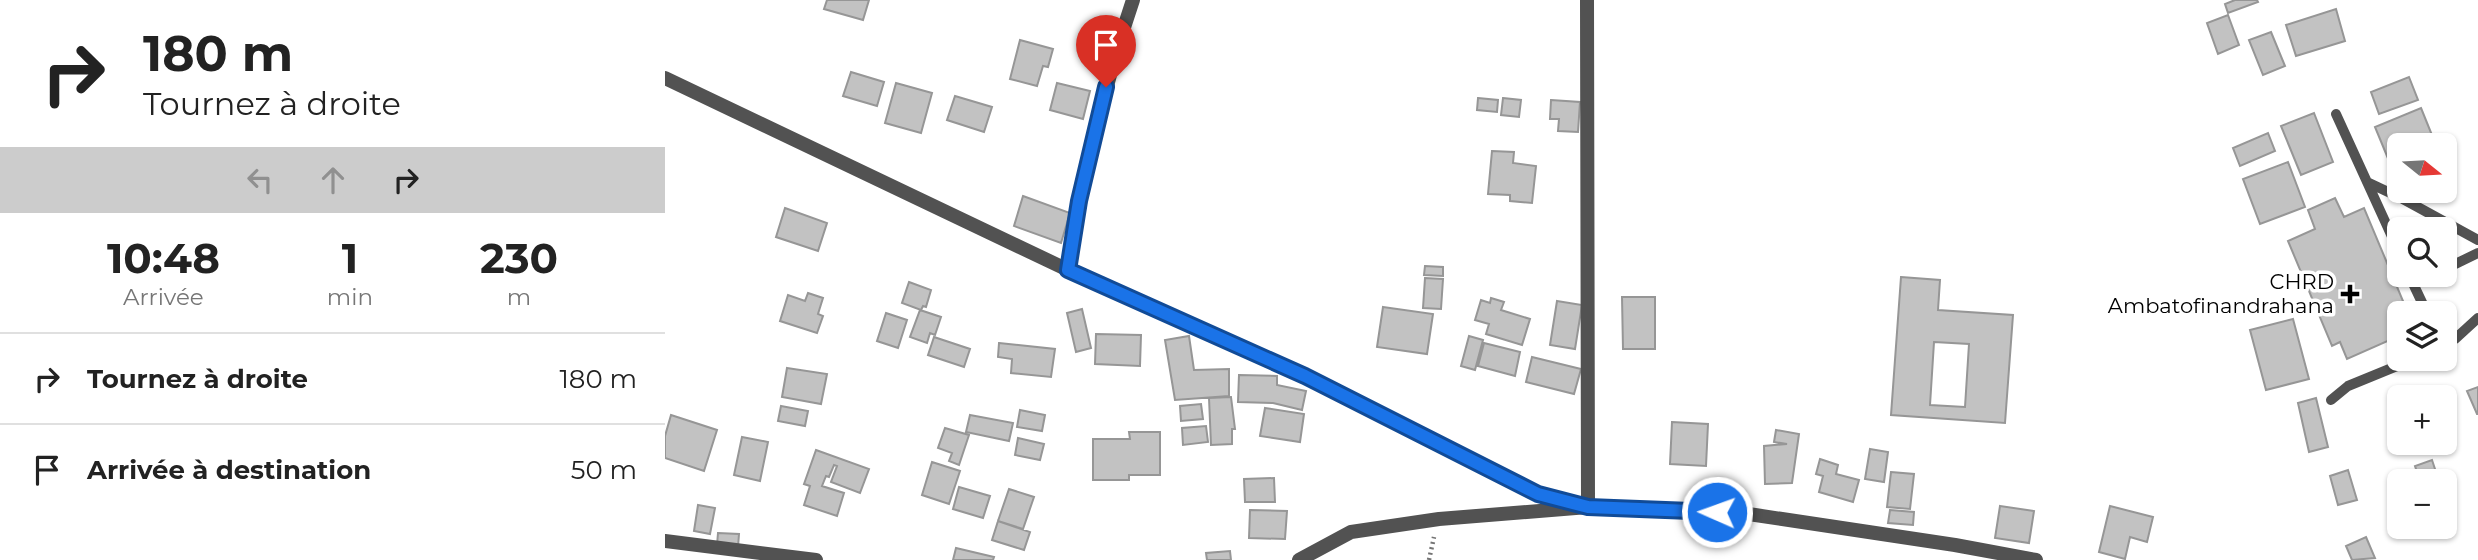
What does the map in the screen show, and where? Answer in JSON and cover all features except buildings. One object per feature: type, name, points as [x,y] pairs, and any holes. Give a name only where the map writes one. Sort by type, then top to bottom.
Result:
[{"type":"street","points":[[1068,270],[1079,201],[1111,64],[1133,0]]},
{"type":"street","points":[[1587,0],[1588,507]]},
{"type":"street","points":[[665,78],[1068,270],[1305,376],[1538,494],[1588,507]]},
{"type":"street","points":[[1299,560],[1351,532],[1439,519],[1588,507],[1742,513],[2036,560]]},
{"type":"street","points":[[665,541],[816,560]]},
{"type":"lane","points":[[2336,114],[2387,226]]},
{"type":"lane","points":[[2367,182],[2478,240]]},
{"type":"lane","points":[[2457,263],[2478,253]]},
{"type":"lane","points":[[2457,338],[2478,318]]},
{"type":"lane","points":[[2331,400],[2348,386],[2387,370]]},
{"type":"place","name":"CHRD Ambatofinandrahana","points":[[2350,294]]},
{"type":"route","points":[[1106,87],[1079,201],[1068,270],[1305,376],[1538,494],[1588,507],[1717,512]]}]
